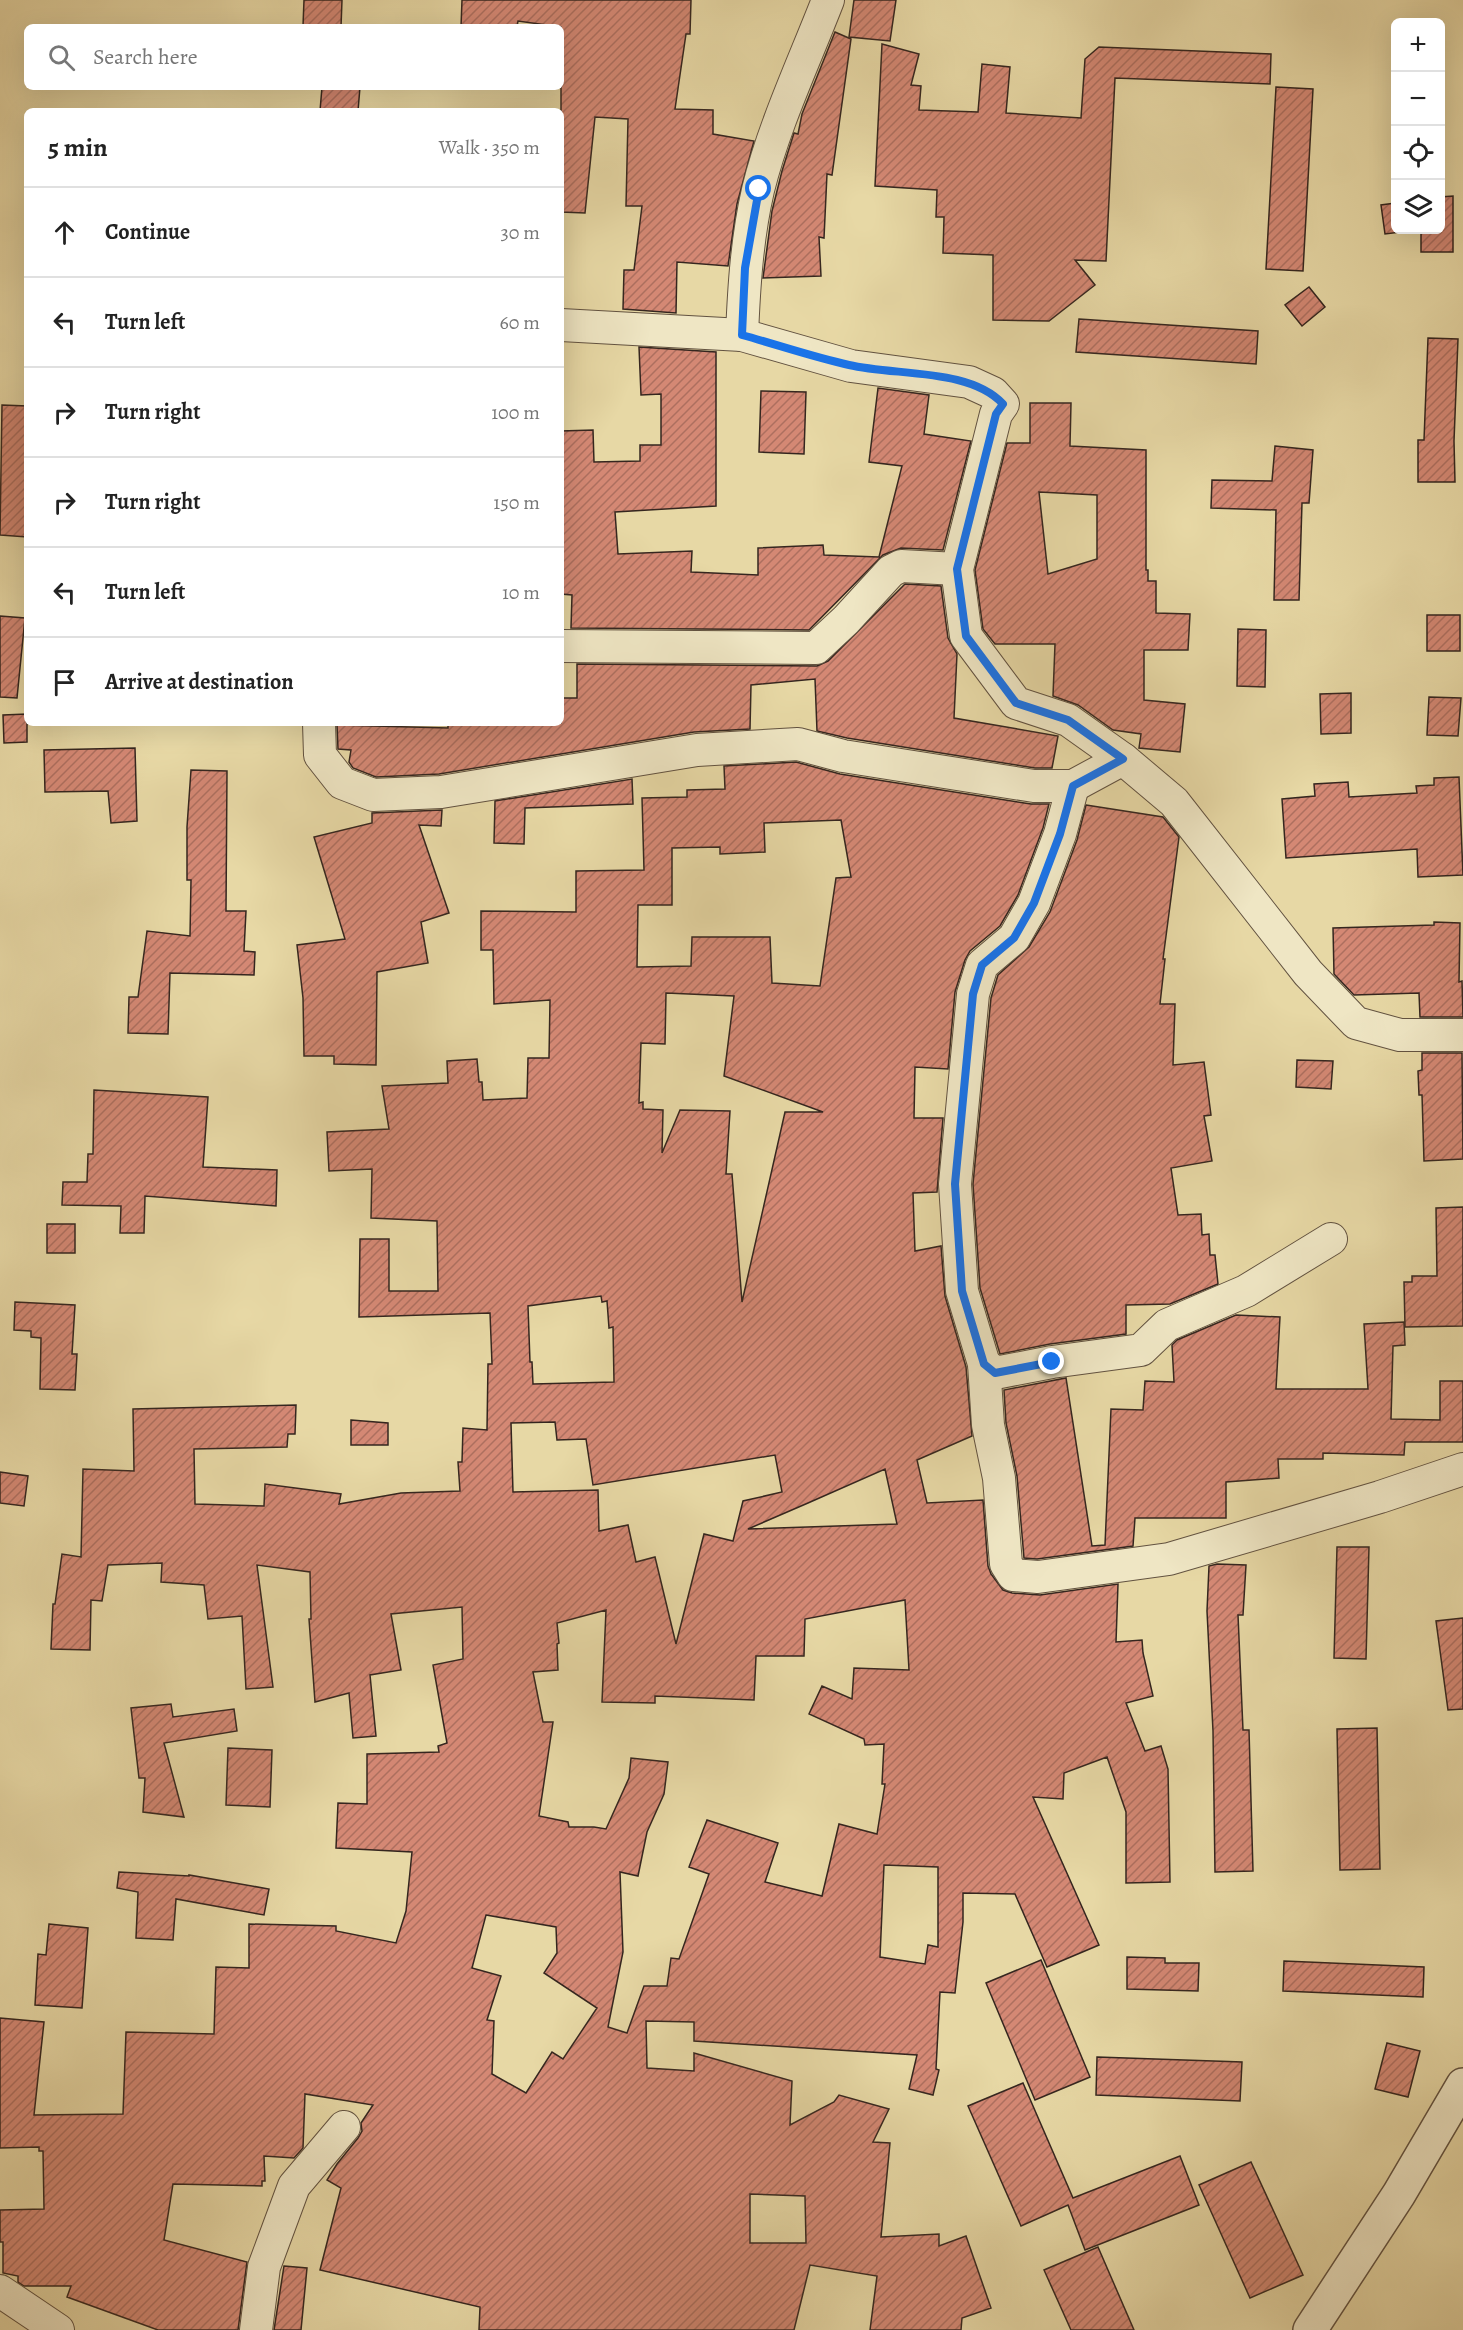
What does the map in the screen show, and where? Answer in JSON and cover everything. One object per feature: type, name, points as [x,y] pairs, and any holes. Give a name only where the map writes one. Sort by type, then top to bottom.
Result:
[{"type":"street","points":[[742,335],[745,268],[759,189],[774,137],[828,0]]},
{"type":"street","points":[[564,325],[742,335],[851,366],[969,382],[993,393],[1003,404],[996,414],[957,569],[966,636],[1016,703],[1068,720],[1123,759],[1173,802],[1308,972],[1356,1023],[1400,1035],[1463,1035]]},
{"type":"street","points":[[564,646],[816,648],[846,620],[891,571],[902,566],[957,569]]},
{"type":"street","points":[[319,726],[320,755],[342,783],[373,795],[441,792],[697,750],[798,744],[843,756],[927,771],[1034,786],[1073,786],[1123,759]]},
{"type":"street","points":[[1073,786],[1060,834],[1034,903],[1014,938],[982,965],[973,994],[955,1184],[962,1291],[984,1364],[988,1425],[999,1478],[1006,1564],[1013,1575],[1038,1577],[1169,1558],[1380,1497],[1463,1468]]},
{"type":"street","points":[[984,1364],[995,1373],[1052,1362],[1142,1350],[1167,1324],[1246,1291],[1331,1239]]},
{"type":"street","points":[[1310,2330],[1399,2194],[1463,2085]]},
{"type":"street","points":[[256,2330],[264,2267],[294,2186],[344,2127]]},
{"type":"street","points":[[0,2291],[58,2330]]},
{"type":"building","points":[[304,0],[342,0],[341,24],[303,24]]},
{"type":"building","points":[[462,0],[691,0],[690,34],[686,34],[675,109],[713,110],[713,134],[754,141],[737,204],[728,266],[677,262],[676,313],[623,309],[624,270],[634,270],[642,206],[626,206],[628,119],[595,117],[585,213],[564,212],[564,108],[561,108],[561,90],[564,90],[564,24],[518,21],[518,24],[461,24]]},
{"type":"building","points":[[854,0],[896,0],[890,41],[849,37]]},
{"type":"building","points":[[835,32],[851,39],[832,175],[827,174],[824,238],[819,237],[821,276],[763,278],[772,211],[782,171],[794,133],[798,134],[802,114]]},
{"type":"building","points":[[882,44],[919,54],[911,85],[921,86],[919,110],[978,112],[982,64],[1010,67],[1006,113],[1081,118],[1085,59],[1099,47],[1271,54],[1270,84],[1115,78],[1106,261],[1075,260],[1095,285],[1049,321],[993,320],[993,255],[943,253],[944,217],[936,217],[937,190],[875,186]]},
{"type":"building","points":[[1276,87],[1313,89],[1303,271],[1266,269]]},
{"type":"building","points":[[322,90],[360,90],[358,108],[320,108]]},
{"type":"building","points":[[1453,196],[1453,252],[1421,252],[1421,234],[1445,234],[1445,197]]},
{"type":"building","points":[[1391,204],[1391,233],[1385,234],[1381,205]]},
{"type":"building","points":[[1309,287],[1325,307],[1302,326],[1285,305]]},
{"type":"building","points":[[1079,319],[1258,331],[1256,364],[1076,352]]},
{"type":"building","points":[[1428,338],[1458,339],[1454,441],[1455,482],[1418,482],[1418,440],[1424,440]]},
{"type":"building","points":[[639,347],[716,352],[716,506],[615,512],[618,554],[692,551],[691,572],[758,575],[758,548],[823,545],[824,555],[879,557],[902,466],[869,462],[878,388],[929,395],[924,434],[971,441],[943,550],[901,548],[883,555],[809,630],[571,628],[572,595],[564,594],[564,431],[593,430],[594,462],[640,461],[640,445],[661,445],[661,394],[641,395]]},
{"type":"building","points":[[761,391],[806,392],[804,454],[759,452]]},
{"type":"building","points":[[1030,403],[1071,403],[1070,446],[1146,450],[1146,570],[1148,570],[1148,581],[1156,581],[1156,613],[1190,614],[1188,650],[1144,650],[1144,700],[1185,704],[1180,752],[1139,748],[1141,734],[1113,730],[1078,705],[1053,696],[1055,644],[995,644],[983,629],[975,570],[1007,443],[1030,443]],"holes":[[[1039,492],[1097,495],[1097,559],[1048,574]]]},
{"type":"building","points":[[2,405],[24,406],[24,537],[0,535]]},
{"type":"building","points":[[1275,446],[1313,450],[1309,503],[1302,503],[1299,600],[1274,600],[1276,510],[1211,508],[1212,480],[1272,481]]},
{"type":"building","points":[[905,584],[941,586],[948,638],[957,654],[954,718],[1058,736],[1052,768],[1035,768],[847,738],[817,731],[815,679],[751,685],[750,729],[694,732],[439,774],[376,777],[353,768],[349,762],[351,750],[338,749],[337,726],[448,728],[448,726],[564,726],[564,698],[577,698],[577,664],[817,666],[828,661]]},
{"type":"building","points":[[1427,615],[1460,615],[1460,651],[1427,651]]},
{"type":"building","points":[[0,616],[24,618],[17,698],[0,697]]},
{"type":"building","points":[[1238,629],[1266,630],[1265,687],[1237,686]]},
{"type":"building","points":[[1351,693],[1351,733],[1321,734],[1320,694]]},
{"type":"building","points":[[1429,697],[1461,698],[1458,736],[1427,735]]},
{"type":"building","points":[[24,714],[27,742],[4,743],[3,715]]},
{"type":"building","points":[[135,748],[137,821],[111,823],[108,791],[45,792],[44,750]]},
{"type":"building","points":[[796,762],[840,774],[1031,804],[1049,804],[1043,828],[1018,895],[1000,926],[970,951],[965,960],[955,992],[948,1069],[915,1067],[914,1118],[943,1118],[937,1192],[913,1193],[915,1251],[941,1246],[945,1296],[966,1367],[972,1436],[917,1460],[927,1503],[983,1500],[988,1566],[1003,1590],[1040,1595],[1118,1584],[1116,1642],[1142,1640],[1153,1696],[1126,1703],[1145,1751],[1161,1746],[1168,1769],[1170,1882],[1126,1883],[1126,1812],[1107,1757],[1064,1773],[1063,1799],[1033,1797],[1099,1945],[1047,1967],[1015,1894],[963,1893],[963,1922],[955,1993],[940,1992],[936,2069],[939,2070],[933,2095],[909,2089],[917,2055],[694,2041],[694,2022],[646,2021],[647,2068],[694,2071],[694,2053],[792,2081],[790,2125],[834,2102],[839,2095],[889,2109],[873,2142],[890,2143],[881,2237],[939,2234],[939,2246],[966,2236],[991,2308],[962,2318],[961,2330],[870,2330],[877,2276],[810,2265],[794,2330],[479,2330],[480,2307],[320,2270],[341,2188],[327,2180],[358,2138],[362,2131],[361,2123],[373,2105],[305,2094],[303,2148],[294,2158],[264,2156],[265,2181],[262,2181],[262,2186],[173,2184],[164,2240],[247,2262],[238,2330],[158,2330],[67,2297],[71,2286],[24,2286],[18,2282],[18,2276],[3,2273],[0,2210],[44,2209],[43,2151],[39,2151],[39,2147],[0,2148],[0,2018],[44,2022],[34,2115],[123,2114],[126,2032],[214,2034],[216,1967],[249,1968],[249,1924],[336,1926],[336,1931],[396,1943],[406,1911],[412,1852],[336,1848],[338,1803],[367,1804],[367,1754],[439,1752],[438,1746],[447,1743],[433,1665],[463,1659],[462,1607],[391,1614],[401,1670],[370,1675],[376,1736],[353,1738],[349,1693],[315,1702],[309,1619],[311,1619],[310,1572],[257,1565],[273,1687],[246,1689],[242,1616],[208,1619],[204,1585],[161,1582],[162,1563],[108,1565],[102,1601],[91,1600],[90,1650],[51,1649],[53,1604],[55,1604],[62,1554],[81,1557],[83,1469],[134,1471],[133,1409],[296,1405],[295,1434],[288,1434],[287,1447],[194,1449],[195,1504],[264,1506],[265,1484],[341,1494],[339,1504],[401,1493],[460,1491],[458,1462],[462,1462],[463,1428],[487,1430],[488,1364],[492,1364],[490,1313],[359,1317],[360,1239],[389,1239],[389,1291],[438,1291],[437,1221],[371,1218],[372,1169],[329,1171],[327,1132],[389,1129],[382,1086],[448,1083],[447,1061],[477,1059],[483,1100],[527,1098],[528,1058],[549,1058],[550,1000],[494,1004],[493,950],[481,950],[481,911],[576,912],[576,871],[644,870],[642,798],[687,797],[687,790],[725,789],[724,766]],"holes":[[[841,820],[851,877],[836,878],[820,986],[772,983],[770,937],[692,937],[691,966],[637,967],[638,905],[672,905],[672,848],[720,847],[720,854],[765,852],[764,823]],[[666,993],[734,996],[724,1076],[823,1112],[785,1112],[742,1302],[732,1174],[726,1174],[730,1111],[680,1110],[662,1153],[663,1110],[643,1109],[643,1102],[639,1103],[641,1043],[665,1044]],[[601,1296],[602,1302],[607,1301],[609,1328],[613,1327],[614,1382],[533,1384],[532,1362],[530,1362],[528,1306]],[[555,1422],[557,1440],[586,1439],[593,1485],[775,1455],[782,1492],[743,1501],[733,1541],[704,1534],[676,1644],[655,1557],[636,1562],[628,1525],[599,1531],[598,1490],[513,1492],[511,1423]],[[885,1469],[897,1524],[748,1529],[808,1503]],[[905,1600],[909,1670],[854,1668],[852,1699],[822,1686],[809,1714],[864,1739],[865,1745],[884,1744],[882,1784],[885,1784],[877,1834],[839,1824],[822,1896],[765,1882],[778,1843],[707,1820],[689,1867],[709,1874],[679,1959],[671,1958],[667,1986],[644,1986],[627,2033],[608,2027],[623,1952],[620,1872],[638,1876],[647,1832],[664,1794],[668,1762],[631,1758],[629,1778],[606,1829],[569,1827],[568,1822],[539,1816],[553,1722],[543,1722],[533,1672],[558,1670],[557,1623],[606,1610],[602,1702],[655,1703],[655,1696],[754,1700],[756,1656],[804,1656],[805,1619]],[[884,1865],[938,1867],[938,1947],[928,1945],[925,1964],[880,1957]],[[486,1915],[556,1927],[557,1953],[544,1973],[597,2008],[563,2059],[552,2052],[526,2093],[492,2074],[494,2021],[487,2020],[501,1976],[472,1968]],[[750,2194],[805,2196],[806,2243],[750,2243]]]},
{"type":"building","points":[[191,770],[227,771],[226,911],[246,911],[244,951],[255,952],[254,975],[170,973],[168,1034],[128,1033],[129,997],[138,997],[147,931],[190,936],[191,880],[187,880],[187,827]]},
{"type":"building","points":[[1459,777],[1463,875],[1418,877],[1417,849],[1286,858],[1282,799],[1315,796],[1314,784],[1348,782],[1349,797],[1417,793],[1416,786],[1434,785],[1434,778]]},
{"type":"building","points":[[632,779],[633,804],[525,808],[524,844],[494,843],[495,801]]},
{"type":"building","points":[[1086,805],[1163,817],[1179,837],[1163,959],[1165,959],[1160,1004],[1175,1004],[1173,1065],[1204,1062],[1211,1115],[1204,1116],[1212,1161],[1171,1168],[1178,1215],[1201,1214],[1202,1235],[1209,1234],[1210,1255],[1215,1255],[1218,1284],[1170,1304],[1126,1305],[1126,1334],[1050,1344],[1000,1354],[980,1288],[973,1184],[991,998],[998,975],[1029,947],[1050,912],[1077,840]]},
{"type":"building","points":[[442,810],[441,826],[419,825],[449,913],[421,922],[428,963],[377,972],[376,1065],[334,1064],[334,1056],[304,1056],[303,998],[297,945],[345,939],[314,837],[372,823],[372,813]]},
{"type":"building","points":[[1434,922],[1460,923],[1459,982],[1462,981],[1463,1017],[1420,1017],[1419,993],[1354,995],[1334,974],[1333,928],[1434,925]]},
{"type":"building","points":[[1422,1053],[1462,1053],[1463,1159],[1424,1161],[1422,1095],[1419,1095],[1418,1071],[1422,1070]]},
{"type":"building","points":[[1297,1060],[1333,1061],[1331,1089],[1296,1087]]},
{"type":"building","points":[[94,1090],[208,1097],[203,1167],[277,1170],[276,1206],[145,1196],[144,1233],[120,1233],[121,1206],[62,1205],[63,1182],[87,1182],[88,1154],[93,1154]]},
{"type":"building","points":[[1463,1207],[1463,1326],[1405,1327],[1404,1282],[1412,1282],[1412,1276],[1437,1276],[1436,1208]]},
{"type":"building","points":[[47,1224],[75,1224],[75,1253],[47,1253]]},
{"type":"building","points":[[15,1302],[75,1305],[72,1354],[77,1354],[75,1390],[40,1389],[41,1338],[31,1337],[31,1331],[14,1330]]},
{"type":"building","points":[[1236,1315],[1280,1317],[1276,1389],[1368,1389],[1364,1324],[1404,1322],[1405,1345],[1393,1346],[1391,1419],[1440,1420],[1440,1381],[1463,1381],[1463,1442],[1405,1442],[1404,1455],[1323,1453],[1323,1459],[1278,1459],[1279,1478],[1226,1482],[1226,1518],[1135,1518],[1133,1546],[1037,1559],[1024,1558],[1017,1476],[1006,1423],[1004,1390],[1066,1378],[1092,1546],[1105,1545],[1111,1409],[1143,1410],[1145,1381],[1174,1382],[1172,1345],[1177,1340]]},
{"type":"building","points":[[351,1420],[388,1423],[388,1445],[351,1445]]},
{"type":"building","points":[[0,1472],[28,1476],[24,1506],[0,1503]]},
{"type":"building","points":[[1337,1547],[1369,1547],[1366,1659],[1334,1658]]},
{"type":"building","points":[[1246,1565],[1243,1615],[1238,1615],[1243,1730],[1249,1730],[1253,1871],[1215,1872],[1213,1731],[1207,1611],[1209,1566]]},
{"type":"building","points":[[1463,1618],[1463,1709],[1448,1710],[1436,1621]]},
{"type":"building","points":[[171,1704],[173,1717],[234,1709],[237,1731],[164,1743],[184,1817],[143,1812],[145,1778],[139,1778],[131,1708]]},
{"type":"building","points":[[1377,1728],[1380,1869],[1340,1870],[1337,1729]]},
{"type":"building","points":[[228,1748],[272,1750],[270,1807],[226,1805]]},
{"type":"building","points":[[119,1872],[189,1875],[269,1889],[264,1915],[176,1899],[173,1940],[136,1938],[138,1892],[117,1888]]},
{"type":"building","points":[[49,1924],[88,1928],[82,2008],[35,2005],[38,1954],[46,1955]]},
{"type":"building","points":[[1127,1957],[1165,1958],[1165,1963],[1199,1963],[1198,1991],[1127,1989]]},
{"type":"building","points":[[1041,1960],[1090,2077],[1035,2100],[986,1983]]},
{"type":"building","points":[[1284,1961],[1424,1967],[1423,1997],[1283,1991]]},
{"type":"building","points":[[1387,2043],[1420,2051],[1408,2097],[1375,2089]]},
{"type":"building","points":[[1097,2057],[1242,2062],[1240,2101],[1096,2095]]},
{"type":"building","points":[[1023,2083],[1073,2198],[1180,2156],[1199,2205],[1085,2250],[1068,2205],[1021,2226],[968,2106]]},
{"type":"building","points":[[1251,2162],[1303,2275],[1250,2298],[1199,2185]]},
{"type":"building","points":[[1098,2247],[1134,2330],[1071,2330],[1044,2270]]},
{"type":"building","points":[[284,2266],[307,2268],[301,2330],[274,2330]]},
{"type":"route","points":[[759,189],[747,248],[742,335],[851,366],[969,382],[993,393],[1003,404],[996,414],[957,569],[966,636],[1016,703],[1068,720],[1123,759],[1073,786],[1060,834],[1034,903],[1014,938],[982,965],[973,994],[955,1184],[962,1291],[984,1364],[995,1373],[1052,1362]]}]
